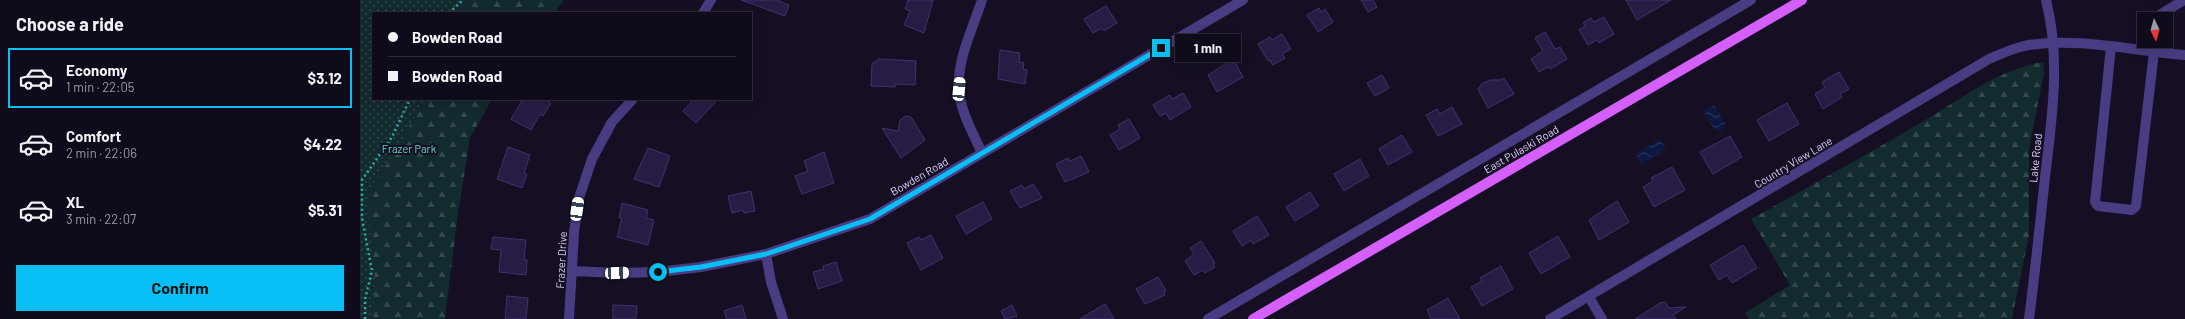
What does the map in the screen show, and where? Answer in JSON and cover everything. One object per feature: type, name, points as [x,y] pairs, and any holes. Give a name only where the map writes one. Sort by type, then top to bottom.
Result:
[{"type":"main road","name":"East Pulaski Road","points":[[1253,319],[1802,0]]},
{"type":"street","points":[[704,12],[711,0]]},
{"type":"street","points":[[982,0],[961,61],[959,89],[966,118],[982,153]]},
{"type":"street","name":"Bowden Road","points":[[573,271],[617,273],[658,272],[701,267],[766,254],[870,219],[1243,0]]},
{"type":"street","points":[[1208,319],[1750,0]]},
{"type":"street","name":"Lake Road","points":[[2029,319],[2050,134],[2055,72],[2055,44],[2046,0]]},
{"type":"street","points":[[2164,12],[2184,0]]},
{"type":"street","name":"Country View Lane","points":[[1550,319],[1989,59],[2023,46],[2078,43],[2185,55]]},
{"type":"street","points":[[2111,47],[2095,202],[2098,206],[2132,210],[2136,206],[2154,52]]},
{"type":"street","name":"Frazer Drive","points":[[569,319],[573,271],[574,232],[579,198],[592,159],[612,122],[632,100]]},
{"type":"street","points":[[766,254],[770,282],[783,319]]},
{"type":"street","points":[[1589,297],[1602,319]]},
{"type":"path","points":[[450,12],[463,0]]},
{"type":"path","points":[[366,319],[365,299],[372,271],[362,218],[362,180],[392,137],[410,100]]},
{"type":"green space","name":"Frazer Park","points":[[360,0],[551,0],[542,12],[372,12],[372,100],[481,100],[461,129],[438,319],[360,319]]},
{"type":"green space","points":[[460,0],[564,0],[555,12],[456,12]]},
{"type":"green space","points":[[2043,62],[2044,72],[2029,149],[2029,235],[2012,319],[1749,319],[1745,313],[1790,285],[1751,219],[1924,121],[1995,78],[2010,71]]},
{"type":"green space","name":"Frazer Park","points":[[423,100],[491,100],[470,138],[458,213],[445,319],[373,319],[375,282],[369,215],[370,188],[397,149]]},
{"type":"water","points":[[1714,105],[1726,125],[1719,132],[1718,130],[1715,131],[1703,111]]},
{"type":"water","points":[[1660,139],[1666,149],[1641,164],[1635,154]]},
{"type":"building","points":[[741,0],[777,0],[789,5],[785,16]]},
{"type":"building","points":[[908,0],[933,0],[924,33],[904,25],[910,11],[905,9]]},
{"type":"building","points":[[1361,0],[1373,0],[1377,7],[1368,12]]},
{"type":"building","points":[[1626,0],[1671,0],[1637,20]]},
{"type":"building","points":[[1106,6],[1117,23],[1104,31],[1102,28],[1093,33],[1084,19]]},
{"type":"building","points":[[1319,8],[1321,12],[1325,9],[1333,22],[1318,32],[1307,15]]},
{"type":"building","points":[[1604,17],[1614,34],[1599,43],[1597,40],[1588,45],[1579,30],[1585,26],[1583,23],[1591,18],[1594,22]]},
{"type":"building","points":[[1545,32],[1555,49],[1560,47],[1567,59],[1550,69],[1548,67],[1539,72],[1531,59],[1543,51],[1535,38]]},
{"type":"building","points":[[1282,34],[1291,49],[1282,54],[1285,58],[1273,65],[1270,60],[1268,61],[1258,44],[1270,37],[1272,40]]},
{"type":"building","points":[[1000,50],[1020,53],[1019,62],[1024,63],[1023,69],[1027,70],[1025,84],[998,79]]},
{"type":"building","points":[[879,59],[916,61],[915,85],[895,84],[895,87],[871,86],[872,64]]},
{"type":"building","points":[[1233,59],[1243,77],[1217,92],[1208,75]]},
{"type":"building","points":[[1839,72],[1849,89],[1840,94],[1842,97],[1823,109],[1815,94],[1825,88],[1822,82]]},
{"type":"building","points":[[1382,75],[1389,88],[1375,96],[1367,83]]},
{"type":"building","points":[[1504,78],[1514,94],[1488,108],[1478,89],[1482,84],[1490,80],[1500,80]]},
{"type":"building","points":[[1183,93],[1191,107],[1170,120],[1166,113],[1160,116],[1153,105],[1170,95],[1172,99]]},
{"type":"building","points":[[522,100],[546,100],[551,103],[543,116],[540,114],[531,130],[511,119]]},
{"type":"building","points":[[693,100],[717,100],[696,123],[683,111]]},
{"type":"building","points":[[1787,103],[1799,124],[1769,141],[1757,120]]},
{"type":"building","points":[[1452,107],[1462,124],[1438,136],[1426,115],[1437,109],[1440,114]]},
{"type":"building","points":[[906,116],[911,117],[925,140],[901,158],[882,128],[898,131],[900,120]]},
{"type":"building","points":[[1129,119],[1140,138],[1119,150],[1110,135],[1120,129],[1118,125]]},
{"type":"building","points":[[1402,135],[1412,152],[1388,165],[1379,149]]},
{"type":"building","points":[[1730,136],[1742,157],[1713,174],[1700,152]]},
{"type":"building","points":[[508,147],[530,155],[524,173],[527,174],[522,188],[497,179]]},
{"type":"building","points":[[648,148],[670,156],[659,187],[634,179]]},
{"type":"building","points":[[824,152],[834,183],[802,194],[795,176],[808,171],[804,161]]},
{"type":"building","points":[[1081,156],[1089,172],[1065,182],[1056,164],[1068,158],[1070,161]]},
{"type":"building","points":[[1360,159],[1369,176],[1344,191],[1334,174]]},
{"type":"building","points":[[1672,167],[1685,190],[1654,207],[1643,187],[1653,181],[1651,178]]},
{"type":"building","points":[[1033,184],[1042,198],[1020,208],[1010,191],[1022,185],[1024,189]]},
{"type":"building","points":[[751,191],[755,211],[744,213],[743,210],[732,213],[728,196]]},
{"type":"building","points":[[1310,192],[1319,206],[1295,221],[1286,207]]},
{"type":"building","points":[[1617,201],[1629,222],[1599,240],[1589,220]]},
{"type":"building","points":[[983,202],[992,219],[966,234],[956,216]]},
{"type":"building","points":[[622,203],[648,210],[646,218],[654,220],[648,245],[617,237],[622,218],[619,218]]},
{"type":"building","points":[[1257,216],[1269,235],[1253,244],[1251,240],[1242,246],[1233,231]]},
{"type":"building","points":[[931,235],[943,258],[921,270],[907,243],[919,237],[921,240]]},
{"type":"building","points":[[1558,236],[1570,257],[1541,274],[1529,253]]},
{"type":"building","points":[[493,237],[526,240],[524,260],[527,260],[526,275],[499,272],[501,250],[491,249]]},
{"type":"building","points":[[1201,241],[1215,263],[1213,264],[1215,267],[1205,273],[1203,270],[1194,275],[1185,261],[1194,254],[1190,248]]},
{"type":"building","points":[[1743,245],[1757,268],[1732,283],[1727,275],[1719,280],[1710,265]]},
{"type":"building","points":[[836,262],[842,281],[818,289],[813,272],[824,269],[823,266]]},
{"type":"building","points":[[1501,266],[1513,289],[1482,306],[1471,287],[1482,281],[1480,278]]},
{"type":"building","points":[[1158,277],[1166,291],[1164,292],[1165,295],[1145,304],[1136,289]]},
{"type":"building","points":[[507,296],[528,298],[526,319],[505,319]]},
{"type":"building","points":[[1448,298],[1460,319],[1431,319],[1427,310]]},
{"type":"building","points":[[1665,302],[1669,308],[1686,307],[1673,315],[1676,319],[1635,319],[1660,303]]},
{"type":"building","points":[[1105,304],[1114,319],[1080,319]]},
{"type":"building","points":[[613,305],[637,306],[636,319],[613,319]]},
{"type":"building","points":[[742,305],[746,319],[727,319],[724,311]]},
{"type":"building","points":[[1012,305],[1017,316],[1005,319],[1001,311]]},
{"type":"route","points":[[658,272],[701,267],[766,254],[870,219],[1161,48]]}]
